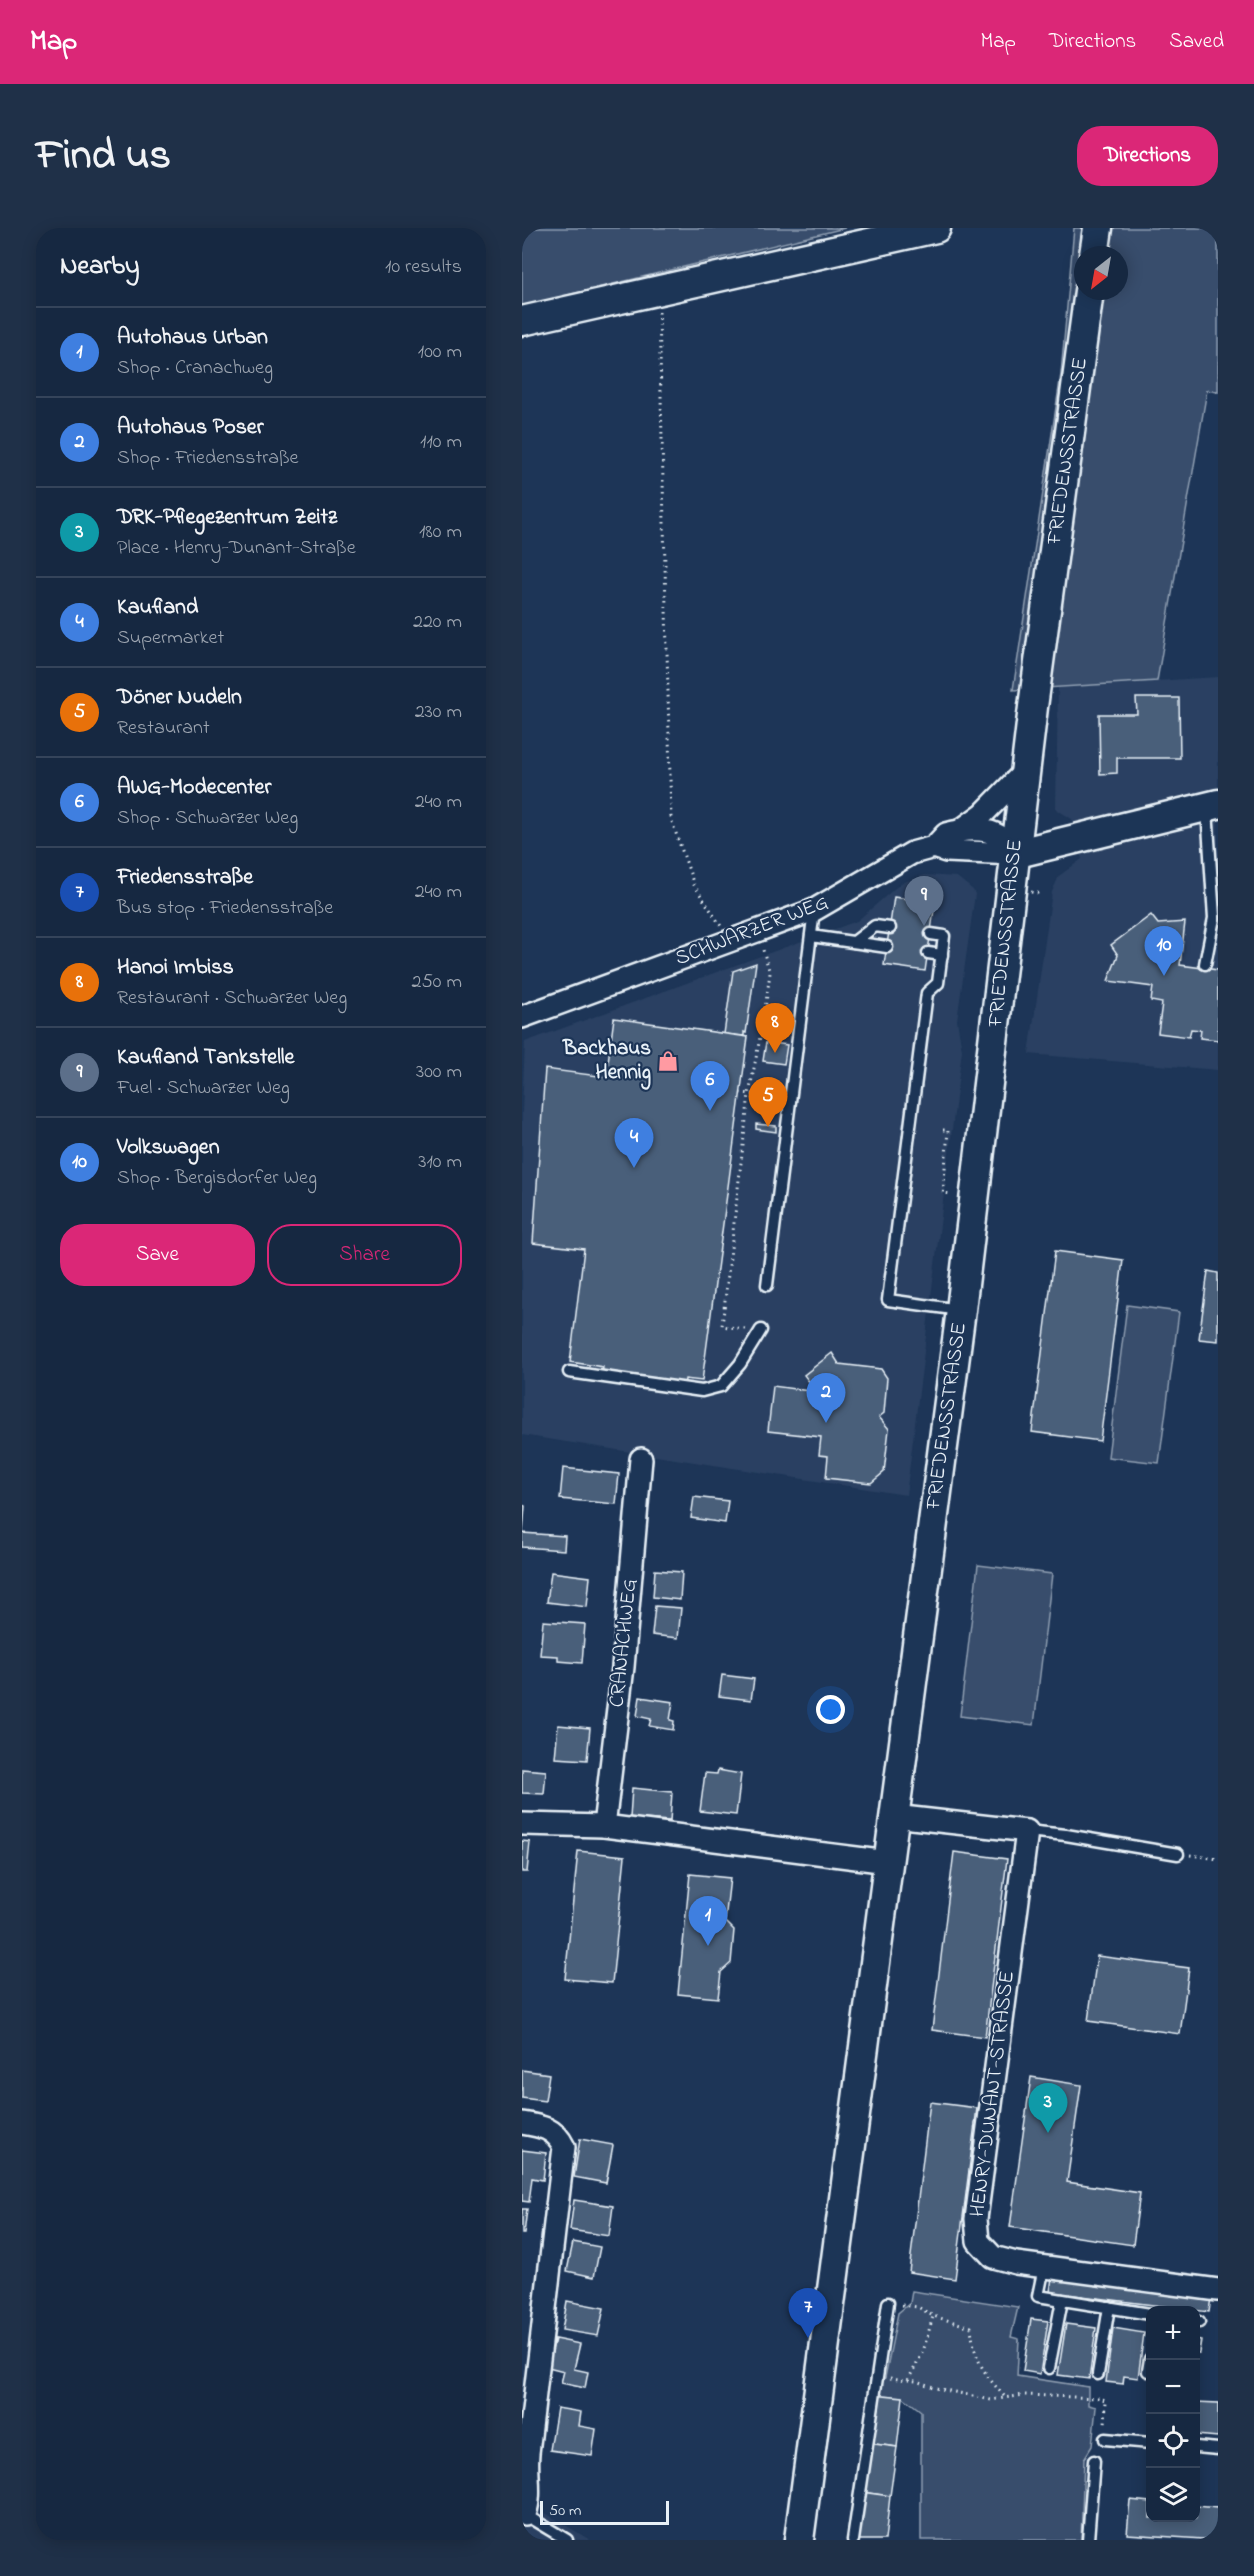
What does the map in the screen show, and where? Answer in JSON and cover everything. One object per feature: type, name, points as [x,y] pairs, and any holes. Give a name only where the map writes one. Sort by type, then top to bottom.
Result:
[{"type":"street","points":[[522,321],[936,228]]},
{"type":"street","points":[[1095,246],[1098,228]]},
{"type":"street","name":"FRIEDENSSTRASSE","points":[[799,2540],[961,1310],[1024,772],[1088,300]]},
{"type":"street","points":[[961,830],[983,814],[1024,772]]},
{"type":"street","points":[[934,848],[946,834],[961,830],[978,830],[1001,836],[1010,843],[1014,854],[1212,805]]},
{"type":"street","name":"SCHWARZER WEG","points":[[522,1017],[814,910],[912,853],[934,848],[946,851],[1014,854]]},
{"type":"street","name":"CRANACHWEG","points":[[604,1826],[622,1667],[641,1459]]},
{"type":"street","points":[[894,1816],[1027,1831]]},
{"type":"street","points":[[522,1824],[604,1826],[888,1863]]},
{"type":"street","name":"HENRY-DUNANT-STRASSE","points":[[1027,1831],[976,2229],[978,2241],[993,2257],[1044,2267],[1218,2289]]},
{"type":"street","points":[[522,2123],[544,2126],[555,2133],[564,2147],[528,2453],[526,2477],[530,2498],[523,2514]]},
{"type":"lane","points":[[1205,964],[1216,918],[1212,805]]},
{"type":"lane","points":[[767,1285],[814,910]]},
{"type":"lane","points":[[854,942],[874,926],[890,928]]},
{"type":"lane","points":[[931,934],[944,936],[942,955],[938,982],[927,993],[888,1300],[961,1310]]},
{"type":"lane","points":[[811,936],[887,947]]},
{"type":"lane","points":[[928,953],[942,955]]},
{"type":"lane","points":[[569,1372],[702,1391],[721,1386],[740,1364],[761,1330]]},
{"type":"lane","points":[[1027,1831],[1077,1836],[1178,1854]]},
{"type":"lane","points":[[1044,2267],[1038,2296],[1146,2313]]},
{"type":"lane","points":[[1049,2368],[1062,2300]]},
{"type":"lane","points":[[853,2540],[888,2302]]},
{"type":"lane","points":[[1098,2374],[1108,2307]]},
{"type":"lane","points":[[1105,2439],[1146,2443]]},
{"type":"lane","points":[[1200,2447],[1218,2449]]},
{"type":"lane","points":[[1088,2540],[1094,2461]]},
{"type":"lane","points":[[523,2514],[567,2540]]},
{"type":"lane","points":[[543,2540],[549,2530]]},
{"type":"path","points":[[659,289],[671,819],[694,885],[731,941]]},
{"type":"path","points":[[761,1330],[722,1326],[749,1094],[770,973],[762,946]]},
{"type":"path","points":[[740,1093],[790,1098]]},
{"type":"path","points":[[943,1130],[948,1130],[943,1192],[952,1194]]},
{"type":"path","points":[[1178,1854],[1218,1859]]},
{"type":"path","points":[[888,2302],[918,2307],[933,2316],[971,2327],[976,2358],[985,2374],[1006,2398]]},
{"type":"path","points":[[908,2380],[923,2352],[933,2316]]},
{"type":"path","points":[[876,2376],[908,2380],[991,2400],[1044,2395],[1106,2400],[1105,2439]]},
{"type":"shaded area","points":[[522,228],[845,228],[522,306]]},
{"type":"shaded area","points":[[1074,228],[1218,228],[1218,392],[1207,390],[1157,681],[1013,690],[1061,374]]},
{"type":"shaded area","points":[[1218,677],[1218,1070],[1029,1054],[1052,892],[1059,876],[1082,859],[1072,819],[1056,809],[1058,687]]},
{"type":"shaded area","points":[[925,875],[957,877],[975,894],[957,1020],[962,1050],[906,1495],[522,1435],[522,1112],[525,1042],[857,921],[901,883]]},
{"type":"shaded area","points":[[1127,1305],[1179,1312],[1159,1463],[1108,1457]]},
{"type":"shaded area","points":[[978,1565],[1052,1574],[1034,1725],[960,1716]]},
{"type":"shaded area","points":[[912,2291],[1018,2307],[1011,2337],[1019,2339],[1017,2376],[1088,2387],[1088,2405],[1096,2407],[1092,2446],[1084,2459],[1081,2540],[921,2540],[921,2411],[903,2397],[873,2394],[885,2378],[898,2313],[910,2303]]},
{"type":"shaded area","points":[[522,2499],[590,2540],[522,2540]]},
{"type":"building","points":[[1136,698],[1179,698],[1180,758],[1117,758],[1117,773],[1100,774],[1099,714],[1137,714]]},
{"type":"building","points":[[894,897],[935,903],[925,971],[884,965]]},
{"type":"building","points":[[1151,915],[1158,924],[1185,922],[1180,965],[1218,970],[1218,1040],[1200,1038],[1201,1030],[1191,1029],[1189,1037],[1158,1033],[1162,1003],[1151,1001],[1153,987],[1108,981],[1118,955],[1111,945]]},
{"type":"building","points":[[756,963],[746,1033],[744,1032],[744,1036],[724,1034],[733,971]]},
{"type":"building","points":[[614,1018],[748,1037],[702,1381],[685,1379],[684,1387],[602,1376],[603,1367],[570,1362],[584,1249],[533,1243],[545,1069],[606,1077]]},
{"type":"building","points":[[766,1042],[787,1045],[784,1064],[763,1061]]},
{"type":"building","points":[[756,1124],[776,1126],[776,1132],[756,1129]]},
{"type":"building","points":[[1055,1251],[1123,1260],[1100,1441],[1032,1432]]},
{"type":"building","points":[[1208,1271],[1218,1273],[1218,1341],[1199,1339]]},
{"type":"building","points":[[832,1353],[839,1364],[881,1369],[887,1378],[884,1413],[879,1417],[889,1429],[884,1472],[871,1483],[826,1478],[828,1456],[819,1455],[821,1437],[768,1431],[773,1386],[817,1392],[804,1375]]},
{"type":"building","points":[[563,1468],[619,1474],[616,1504],[560,1499]]},
{"type":"building","points":[[694,1497],[728,1501],[725,1523],[691,1518]]},
{"type":"building","points":[[522,1505],[525,1506],[523,1533],[565,1536],[564,1550],[522,1547]]},
{"type":"building","points":[[655,1570],[682,1572],[680,1600],[653,1597]]},
{"type":"building","points":[[551,1572],[590,1577],[587,1607],[547,1602]]},
{"type":"building","points":[[655,1606],[681,1608],[678,1638],[652,1635]]},
{"type":"building","points":[[543,1621],[585,1624],[582,1663],[558,1661],[558,1656],[540,1655]]},
{"type":"building","points":[[722,1675],[754,1679],[751,1700],[719,1696]]},
{"type":"building","points":[[640,1697],[673,1702],[670,1720],[674,1721],[673,1730],[649,1726],[651,1719],[637,1716]]},
{"type":"building","points":[[558,1725],[590,1728],[587,1760],[555,1758]]},
{"type":"building","points":[[522,1769],[546,1771],[544,1794],[522,1793]]},
{"type":"building","points":[[718,1770],[741,1774],[736,1815],[700,1811],[705,1773],[717,1774]]},
{"type":"building","points":[[632,1788],[672,1792],[670,1821],[630,1818]]},
{"type":"building","points":[[522,1841],[530,1842],[527,1872],[522,1872]]},
{"type":"building","points":[[578,1851],[625,1856],[612,1983],[565,1979]]},
{"type":"building","points":[[954,1852],[1007,1859],[985,2037],[932,2030]]},
{"type":"building","points":[[690,1874],[730,1878],[725,1921],[734,1930],[731,1963],[721,1972],[718,1998],[678,1994]]},
{"type":"building","points":[[1097,1956],[1189,1968],[1180,2034],[1088,2021]]},
{"type":"building","points":[[522,2070],[549,2074],[545,2101],[522,2098]]},
{"type":"building","points":[[1031,2077],[1081,2085],[1067,2182],[1140,2193],[1133,2245],[1010,2227]]},
{"type":"building","points":[[930,2102],[977,2108],[955,2279],[909,2272]]},
{"type":"building","points":[[580,2139],[613,2145],[606,2183],[574,2177]]},
{"type":"building","points":[[522,2150],[546,2153],[543,2180],[532,2178],[529,2202],[522,2201]]},
{"type":"building","points":[[574,2200],[613,2206],[609,2236],[570,2230]]},
{"type":"building","points":[[522,2209],[527,2209],[524,2234],[522,2234]]},
{"type":"building","points":[[573,2242],[600,2247],[594,2277],[567,2271]]},
{"type":"building","points":[[1052,2277],[1211,2297],[1209,2312],[1200,2311],[1200,2306],[1161,2306],[1050,2292]]},
{"type":"building","points":[[567,2301],[604,2308],[598,2336],[562,2330]]},
{"type":"building","points":[[1031,2319],[1048,2321],[1040,2374],[1023,2371]]},
{"type":"building","points":[[1066,2324],[1096,2328],[1089,2379],[1058,2375]]},
{"type":"building","points":[[1113,2328],[1144,2333],[1138,2378],[1124,2376],[1123,2384],[1106,2382]]},
{"type":"building","points":[[555,2339],[580,2344],[574,2369],[588,2372],[585,2388],[561,2383],[564,2371],[548,2367]]},
{"type":"building","points":[[873,2394],[903,2397],[897,2447],[867,2443]]},
{"type":"building","points":[[1200,2402],[1218,2403],[1218,2437],[1200,2435]]},
{"type":"building","points":[[557,2408],[581,2412],[579,2426],[596,2429],[592,2456],[550,2450]]},
{"type":"building","points":[[867,2443],[897,2447],[890,2496],[861,2492]]},
{"type":"building","points":[[861,2492],[890,2496],[885,2540],[854,2540]]},
{"type":"building","points":[[1130,2500],[1146,2502],[1146,2522],[1200,2522],[1200,2506],[1218,2508],[1218,2540],[1127,2534]]},
{"type":"place","name":"Kaufland Tankstelle","points":[[924,926]]},
{"type":"place","name":"Volkswagen","points":[[1164,976]]},
{"type":"place","name":"Hanoi Imbiss","points":[[775,1053]]},
{"type":"place","name":"Backhaus Hennig","points":[[668,1061]]},
{"type":"place","name":"AWG-Modecenter","points":[[710,1111]]},
{"type":"place","name":"Döner Nudeln","points":[[768,1127]]},
{"type":"place","name":"Kaufland","points":[[634,1168]]},
{"type":"place","name":"Autohaus Poser","points":[[826,1423]]},
{"type":"place","name":"Autohaus Urban","points":[[708,1946]]},
{"type":"place","name":"DRK-Pflegezentrum Zeitz","points":[[1048,2133]]},
{"type":"place","name":"Friedensstraße","points":[[808,2338]]}]
